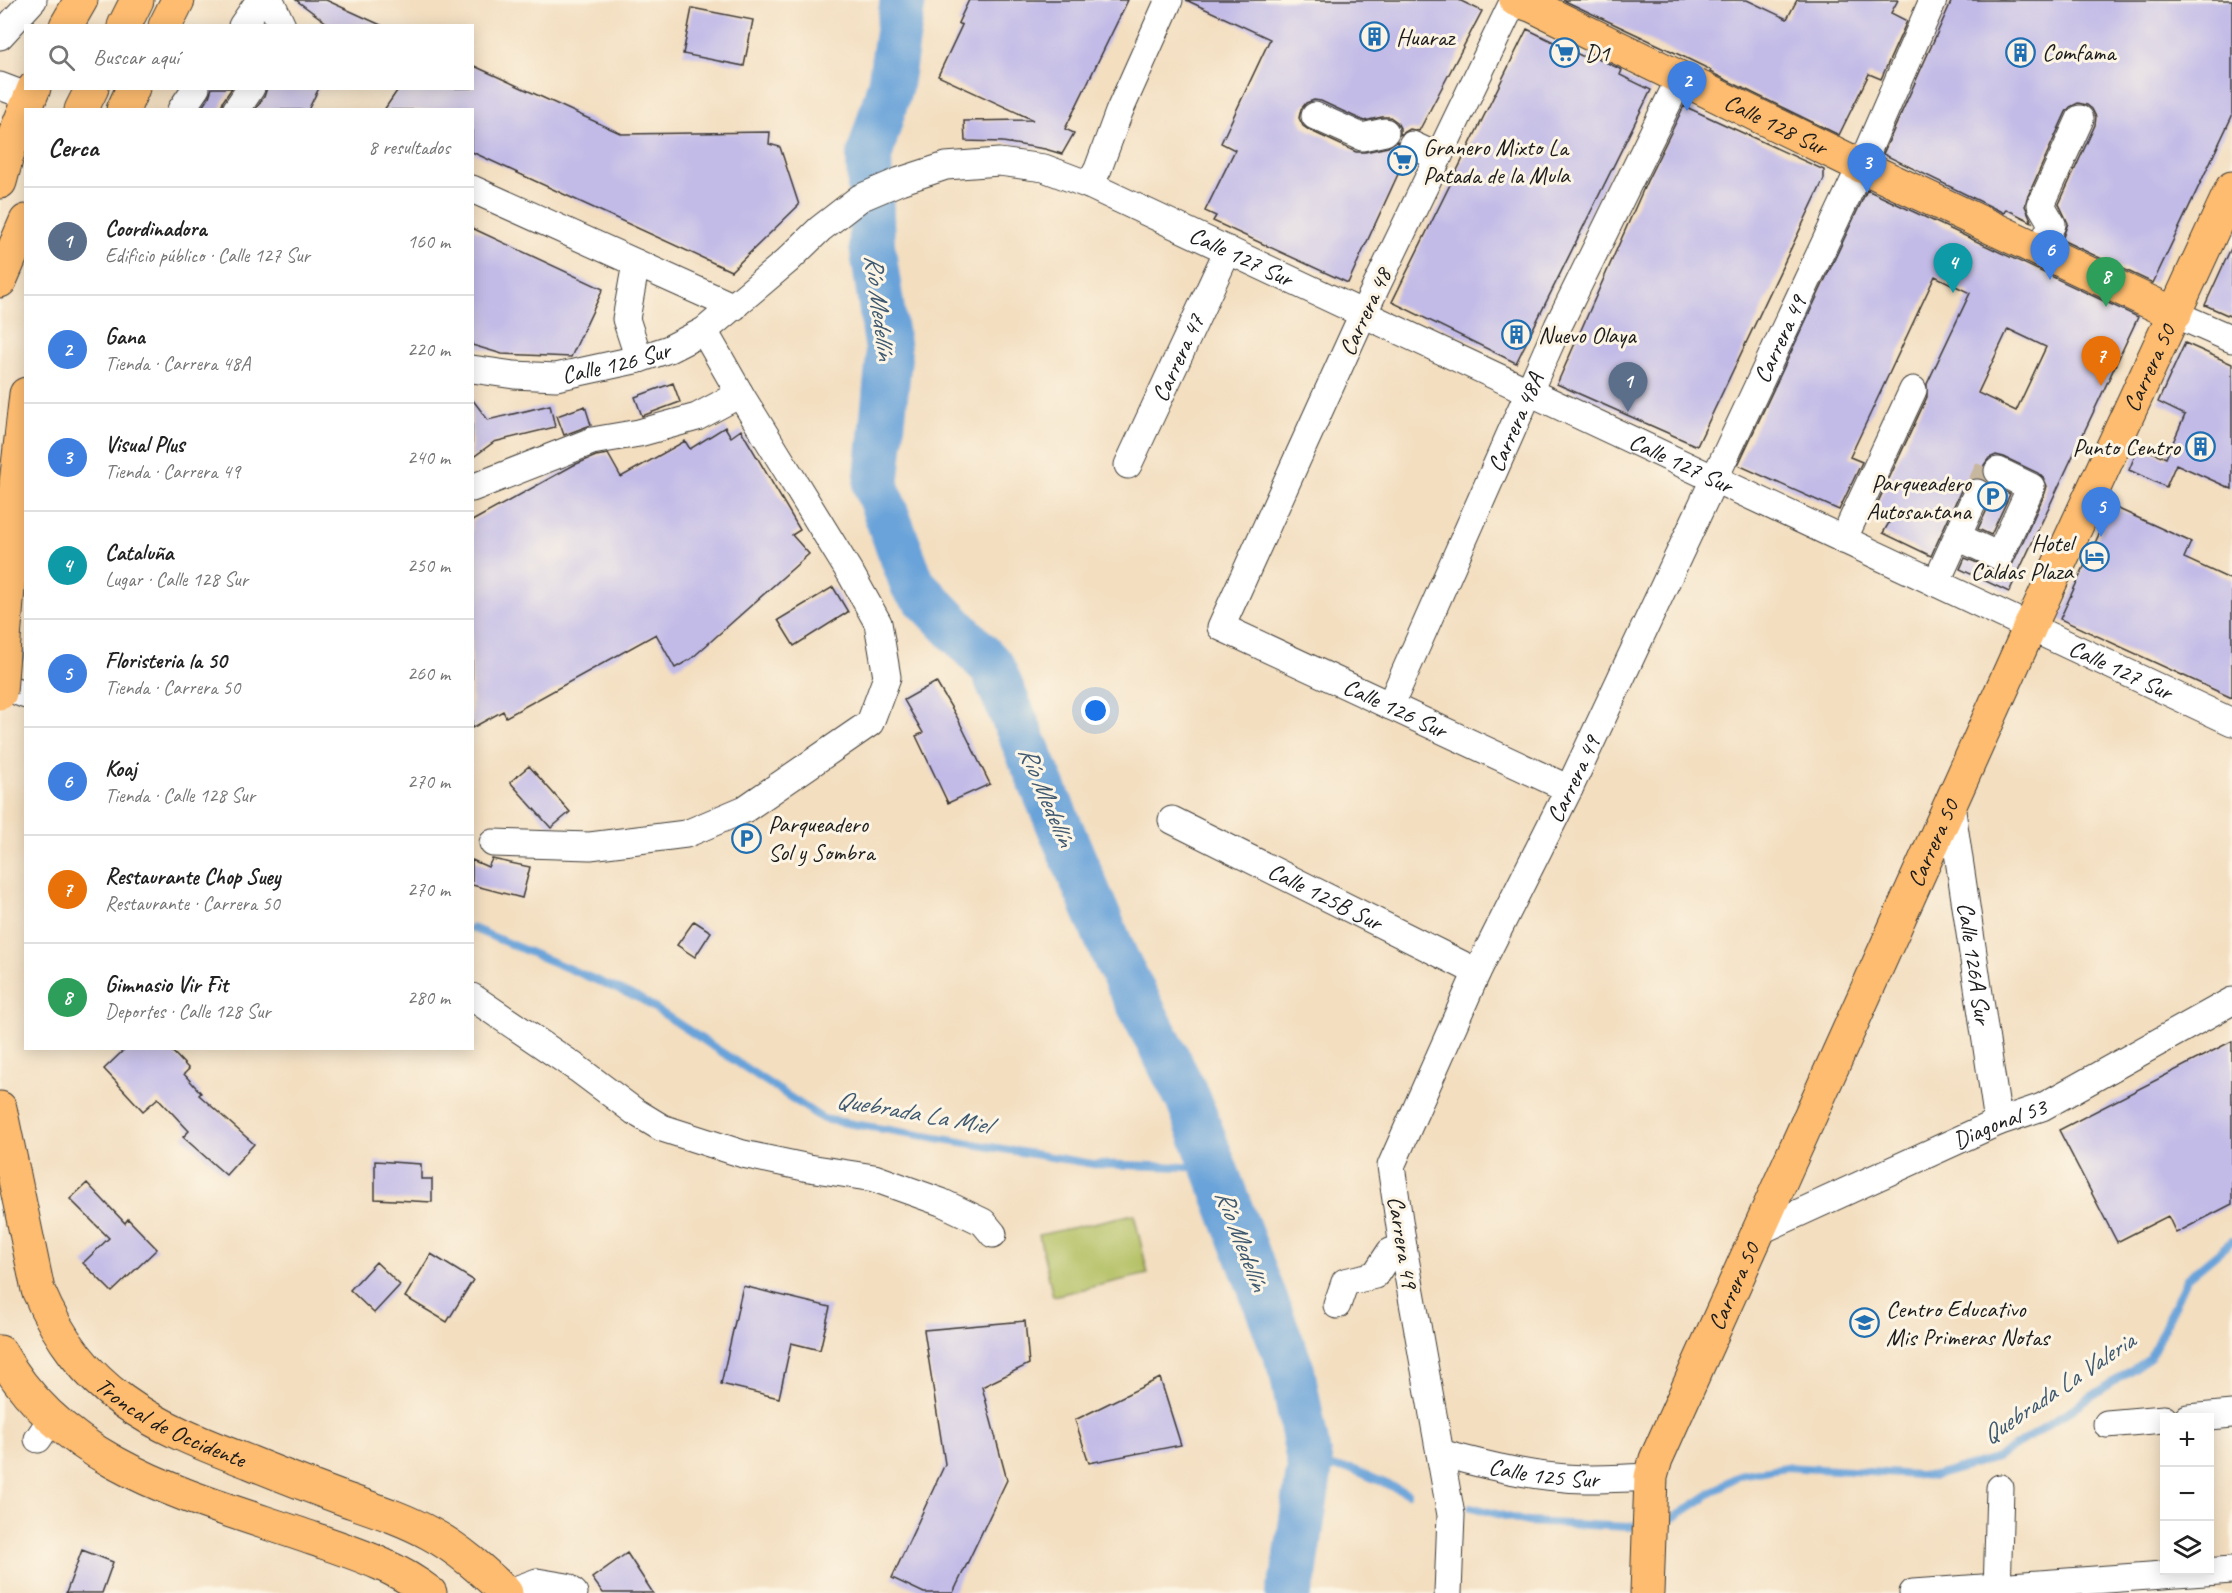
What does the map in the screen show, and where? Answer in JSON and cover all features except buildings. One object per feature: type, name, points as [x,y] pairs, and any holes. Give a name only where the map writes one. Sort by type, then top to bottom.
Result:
[{"type":"main road","points":[[67,24],[81,0]]},
{"type":"main road","points":[[125,24],[137,0]]},
{"type":"main road","name":"Calle 128 Sur","points":[[1515,0],[1533,6],[1681,76],[1861,166],[2175,314]]},
{"type":"main road","points":[[0,182],[21,90]]},
{"type":"main road","points":[[82,108],[91,90]]},
{"type":"main road","points":[[124,108],[132,90]]},
{"type":"main road","name":"Carrera 50","points":[[1647,1593],[1651,1490],[1656,1459],[2030,627],[2232,188]]},
{"type":"main road","points":[[0,281],[24,226]]},
{"type":"main road","points":[[0,693],[24,421]]},
{"type":"main road","name":"Troncal de Occidente","points":[[0,1108],[38,1290],[62,1340],[95,1379],[114,1396],[152,1420],[200,1443],[347,1500],[377,1509],[433,1535],[484,1572],[507,1593]]},
{"type":"main road","points":[[0,1353],[28,1392],[45,1429],[78,1441],[108,1461],[153,1483],[361,1555],[394,1570],[430,1593]]},
{"type":"street","points":[[0,36],[33,0]]},
{"type":"street","points":[[243,24],[260,0]]},
{"type":"street","points":[[270,0],[281,24]]},
{"type":"street","points":[[1089,185],[1098,169],[1119,112],[1169,0]]},
{"type":"street","name":"Carrera 48","points":[[1221,627],[1363,314],[1481,66],[1515,0]]},
{"type":"street","name":"Carrera 49","points":[[1448,1593],[1451,1515],[1403,1247],[1391,1166],[1477,972],[1569,789],[1861,166],[1933,0]]},
{"type":"street","name":"Carrera 48A","points":[[1390,706],[1558,326],[1681,76]]},
{"type":"street","points":[[182,108],[195,90]]},
{"type":"street","points":[[237,108],[250,90]]},
{"type":"street","points":[[1315,116],[1362,137],[1384,132]]},
{"type":"street","points":[[2040,250],[2052,224],[2041,205],[2080,119]]},
{"type":"street","points":[[1412,145],[1438,157]]},
{"type":"street","name":"Calle 127 Sur","points":[[739,303],[820,229],[860,198],[900,181],[946,166],[999,162],[1044,168],[1089,185],[2232,722]]},
{"type":"street","points":[[474,190],[636,263],[739,303]]},
{"type":"street","name":"Carrera 47","points":[[1128,465],[1228,250]]},
{"type":"street","points":[[636,263],[626,319],[639,360]]},
{"type":"street","name":"Calle 126 Sur","points":[[474,369],[514,375],[556,377],[639,360],[669,349],[704,331],[739,303]]},
{"type":"street","name":"Calle 128 Sur","points":[[2175,314],[2232,339]]},
{"type":"street","points":[[493,843],[590,846],[686,834],[745,809],[870,723],[887,677],[878,623],[704,331]]},
{"type":"street","points":[[1843,540],[1913,390]]},
{"type":"street","points":[[474,487],[592,441],[639,433],[697,417],[740,394]]},
{"type":"street","points":[[1958,537],[1999,556],[2031,487],[1998,471]]},
{"type":"street","points":[[1936,584],[1977,493]]},
{"type":"street","name":"Calle 126 Sur","points":[[1221,627],[1569,789]]},
{"type":"street","points":[[0,685],[24,693]]},
{"type":"street","name":"Calle 126A Sur","points":[[1951,805],[1998,1122]]},
{"type":"street","name":"Calle 125B Sur","points":[[1172,820],[1477,972]]},
{"type":"street","points":[[474,998],[662,1128],[743,1154],[809,1168],[874,1178],[941,1203],[983,1222],[993,1234]]},
{"type":"street","name":"Diagonal 53","points":[[1757,1232],[1998,1122],[2042,1107],[2200,1021],[2232,1001]]},
{"type":"street","points":[[1337,1305],[1345,1282],[1375,1275],[1390,1252],[1403,1247]]},
{"type":"street","points":[[2214,1416],[2232,1414]]},
{"type":"street","points":[[2107,1424],[2160,1419]]},
{"type":"street","name":"Calle 125 Sur","points":[[1440,1453],[1536,1475],[1585,1479],[1651,1490]]},
{"type":"street","points":[[1997,1590],[2000,1488]]},
{"type":"street","points":[[1913,1593],[1997,1590],[2232,1570]]},
{"type":"street","points":[[507,1593],[537,1582],[567,1587],[574,1593]]},
{"type":"green space","points":[[1134,1214],[1148,1274],[1053,1296],[1039,1235]]},
{"type":"waterway","name":"Río Medellín","points":[[903,0],[890,85],[869,157],[872,245],[889,357],[876,487],[913,585],[992,667],[1116,959],[1188,1099],[1292,1371],[1310,1466],[1294,1575],[1288,1593]]},
{"type":"waterway","name":"Quebrada La Miel","points":[[10,653],[24,656]]},
{"type":"waterway","name":"Quebrada La Miel","points":[[474,929],[641,999],[823,1119],[1093,1164],[1214,1168]]},
{"type":"waterway","name":"Quebrada La Valeria","points":[[1658,1521],[1673,1518],[1739,1475],[1786,1467],[1935,1476],[1997,1458],[2150,1358],[2186,1279],[2232,1241]]},
{"type":"waterway","name":"Quebrada La Valeria","points":[[1310,1466],[1352,1469],[1407,1493]]},
{"type":"waterway","name":"Quebrada La Valeria","points":[[1471,1507],[1527,1522],[1629,1527],[1643,1524]]},
{"type":"tunnel","points":[[1977,493],[1989,467],[1998,471]]},
{"type":"place","name":"Huaraz","points":[[1375,37]]},
{"type":"place","name":"Comfama","points":[[2021,52]]},
{"type":"place","name":"D1","points":[[1564,53]]},
{"type":"place","name":"Gana","points":[[1687,111]]},
{"type":"place","name":"Granero Mixto La Patada de la Mula","points":[[1402,161]]},
{"type":"place","name":"Visual Plus","points":[[1867,193]]},
{"type":"place","name":"Koaj","points":[[2050,280]]},
{"type":"place","name":"Cataluña","points":[[1953,293]]},
{"type":"place","name":"Gimnasio Vir Fit","points":[[2106,307]]},
{"type":"place","name":"Nuevo Olaya","points":[[1517,335]]},
{"type":"place","name":"Restaurante Chop Suey","points":[[2101,386]]},
{"type":"place","name":"Coordinadora","points":[[1628,412]]},
{"type":"place","name":"Punto Centro","points":[[2201,447]]},
{"type":"place","name":"Parqueadero Autosantana","points":[[1992,497]]},
{"type":"place","name":"Floristeria la 50","points":[[2101,537]]},
{"type":"place","name":"Hotel Caldas Plaza","points":[[2094,557]]},
{"type":"place","name":"Parqueadero Sol y Sombra","points":[[747,838]]},
{"type":"place","name":"Centro Educativo Mis Primeras Notas","points":[[1865,1323]]}]
